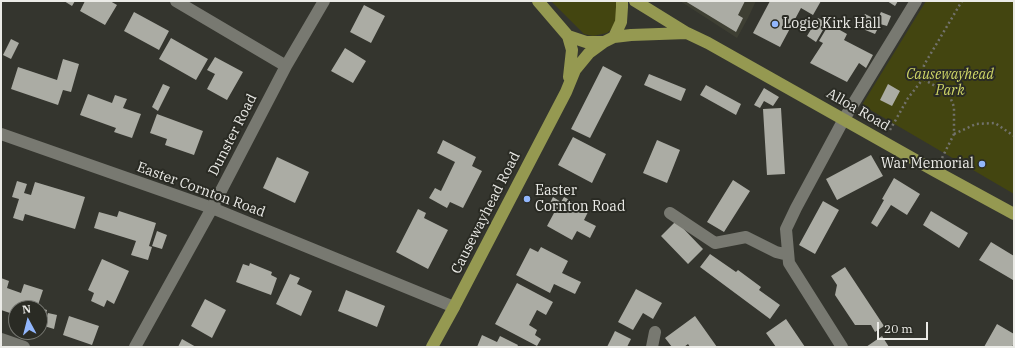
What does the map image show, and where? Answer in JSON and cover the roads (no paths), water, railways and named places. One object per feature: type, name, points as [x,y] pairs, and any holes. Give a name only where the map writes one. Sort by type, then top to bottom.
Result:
[{"type":"main road","points":[[538,1],[568,36]]},
{"type":"main road","points":[[609,39],[621,22],[622,1]]},
{"type":"main road","name":"Alloa Road","points":[[635,1],[687,34],[708,43],[1014,214]]},
{"type":"main road","name":"Alloa Road","points":[[568,36],[586,42],[631,35],[687,34]]},
{"type":"main road","name":"Causewayhead Road","points":[[566,92],[572,50],[568,36]]},
{"type":"main road","name":"Causewayhead Road","points":[[432,347],[566,92],[575,70],[589,53],[609,39]]},
{"type":"street","points":[[176,1],[286,66]]},
{"type":"street","name":"Dunster Road","points":[[135,347],[212,208],[286,66],[324,1]]},
{"type":"street","points":[[842,347],[789,264],[786,229],[844,119],[916,1]]},
{"type":"street","name":"Easter Cornton Road","points":[[1,134],[212,208],[454,307]]},
{"type":"street","points":[[670,213],[715,244],[746,237],[776,252],[788,255]]},
{"type":"street","points":[[652,347],[655,332]]},
{"type":"street","points":[[1,339],[24,347]]},
{"type":"place","name":"Logie Kirk Hall","points":[[775,24]]},
{"type":"place","name":"War Memorial","points":[[982,164]]},
{"type":"place","name":"Easter Cornton Road","points":[[527,199]]},
{"type":"park label","name":"Causewayhead Park","points":[[950,84]]}]
